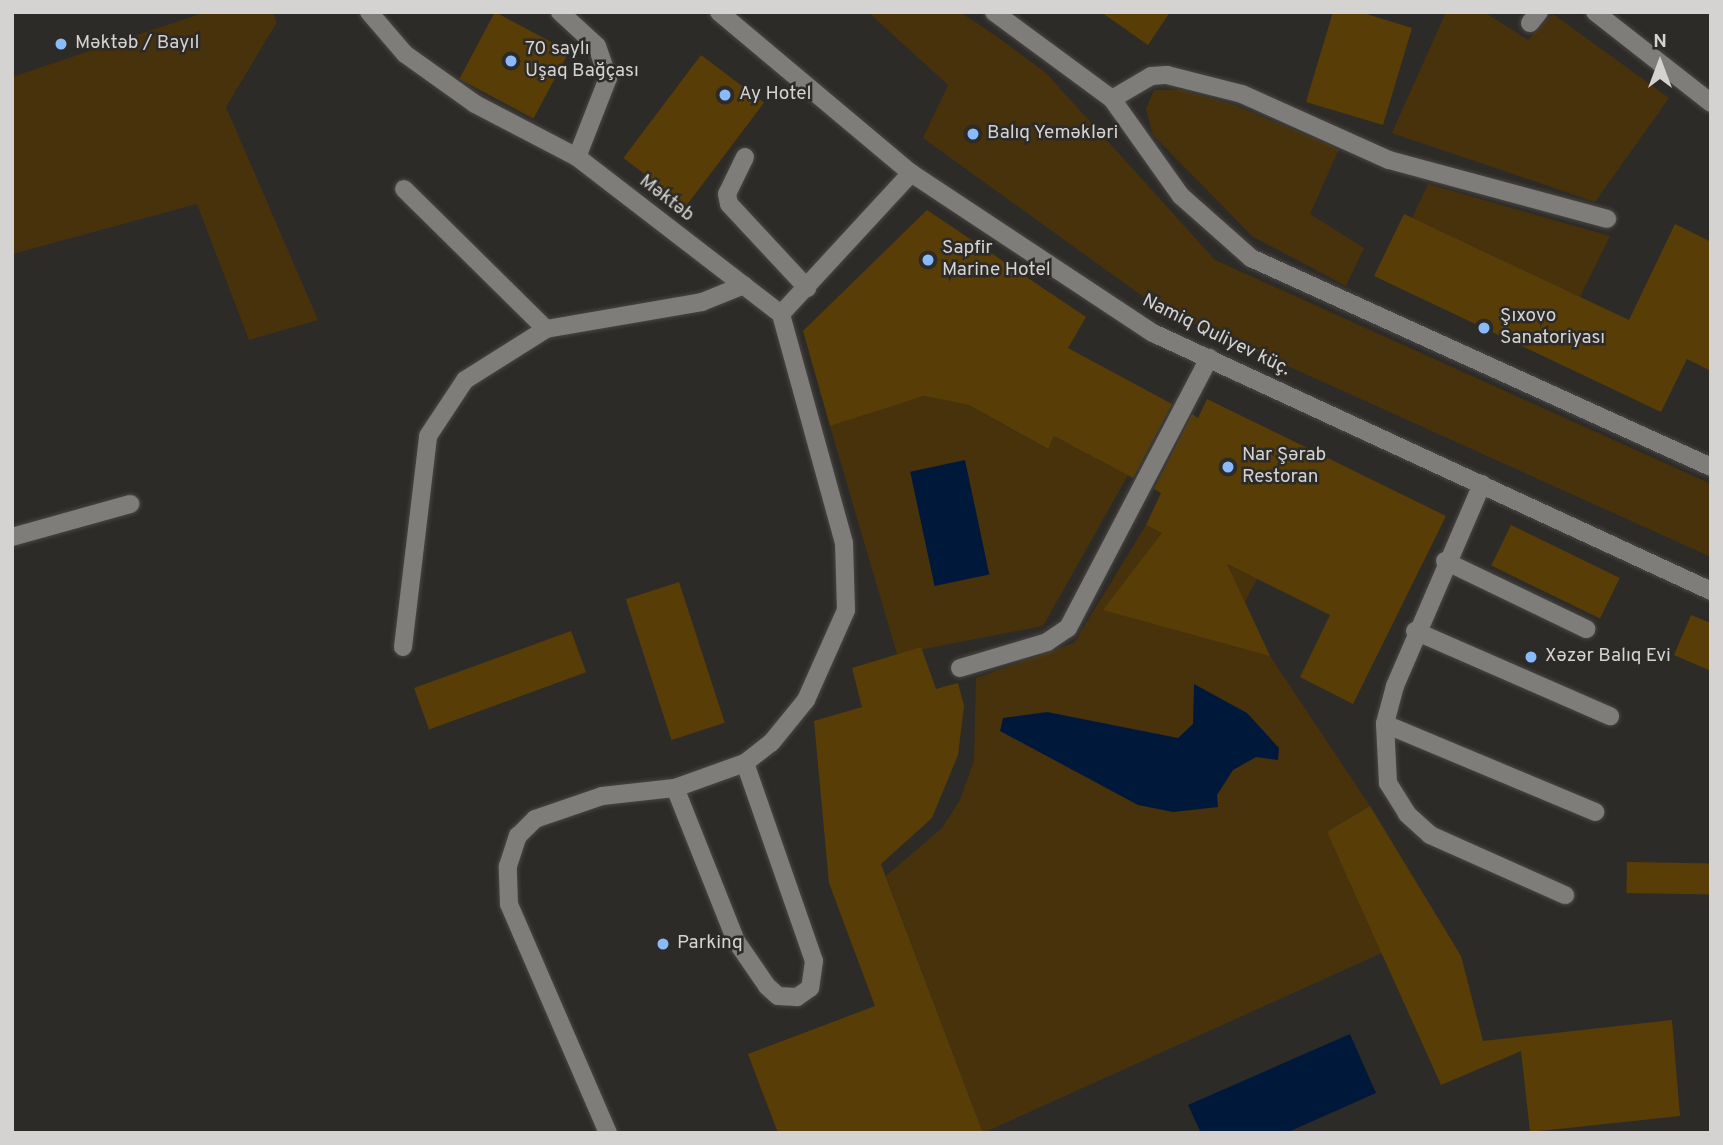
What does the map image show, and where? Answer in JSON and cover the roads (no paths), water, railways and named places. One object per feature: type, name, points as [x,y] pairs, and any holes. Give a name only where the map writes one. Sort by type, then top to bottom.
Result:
[{"type":"street","name":"Məktəb","points":[[369,12],[405,54],[475,104],[577,157],[781,314]]},
{"type":"street","points":[[560,12],[597,46],[608,78],[577,157]]},
{"type":"street","name":"Namiq Quliyev küç.","points":[[719,12],[911,173],[1115,310],[1209,358],[1711,591]]},
{"type":"street","points":[[994,12],[1112,99],[1181,196],[1251,258],[1711,467]]},
{"type":"street","points":[[1595,12],[1711,103]]},
{"type":"street","points":[[1112,99],[1150,76],[1167,75],[1242,94],[1389,160],[1607,219]]},
{"type":"street","points":[[745,157],[727,194],[729,204],[807,288]]},
{"type":"street","points":[[608,1133],[509,904],[508,866],[518,836],[535,820],[602,796],[676,788],[745,763],[799,713],[831,653],[846,610],[844,543],[781,314],[911,173]]},
{"type":"street","points":[[404,189],[546,329]]},
{"type":"street","points":[[403,647],[428,436],[465,380],[546,329],[702,302],[744,285]]},
{"type":"street","points":[[960,668],[1047,642],[1068,628],[1209,358]]},
{"type":"street","points":[[1482,484],[1415,631],[1385,724],[1388,783],[1407,814],[1430,835],[1564,895]]},
{"type":"street","points":[[12,537],[130,504]]},
{"type":"street","points":[[1445,561],[1586,629]]},
{"type":"street","points":[[1415,631],[1609,716]]},
{"type":"street","points":[[1385,724],[1595,812]]},
{"type":"street","points":[[676,788],[736,941],[767,986],[778,996],[797,997],[810,988],[814,961],[745,763]]},
{"type":"water","points":[[965,460],[989,574],[935,586],[910,472]]},
{"type":"water","points":[[1194,684],[1247,713],[1279,748],[1278,760],[1256,757],[1233,770],[1217,795],[1218,807],[1173,812],[1138,805],[1000,731],[1003,718],[1047,712],[1178,738],[1193,724]]},
{"type":"water","points":[[1350,1034],[1376,1093],[1286,1133],[1201,1133],[1188,1105]]},
{"type":"place","name":"Mәktәb / Bayıl","points":[[61,44]]},
{"type":"place","name":"70 saylı Uşaq Bağçası","points":[[511,61]]},
{"type":"place","name":"Ay Hotel","points":[[725,95]]},
{"type":"place","name":"Balıq Yeməkləri","points":[[973,134]]},
{"type":"place","name":"Sapfir Marine Hotel","points":[[928,260]]},
{"type":"place","name":"Şıxovo Sanatoriyası","points":[[1484,328]]},
{"type":"place","name":"Nar Şərab Restoran","points":[[1228,467]]},
{"type":"place","name":"Xəzər Balıq Evi","points":[[1531,657]]},
{"type":"place","name":"Parkinq","points":[[663,944]]}]
